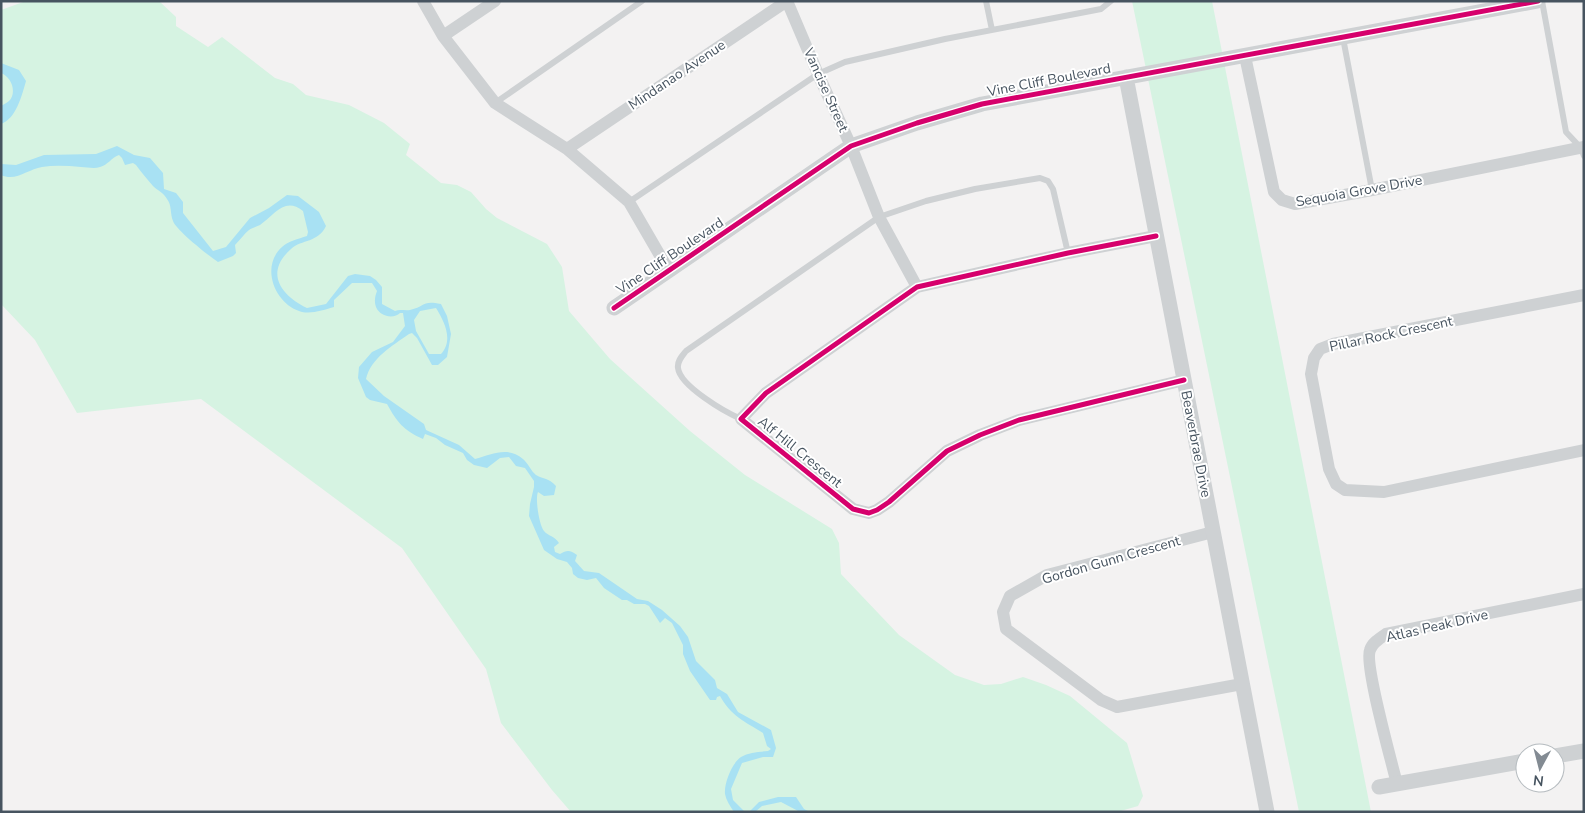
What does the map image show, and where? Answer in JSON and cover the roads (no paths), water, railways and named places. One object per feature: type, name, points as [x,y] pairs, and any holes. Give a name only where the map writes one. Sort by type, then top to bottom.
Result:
[{"type":"street","points":[[423,1],[443,36],[495,103],[567,149],[629,202],[669,270]]},
{"type":"street","points":[[443,36],[495,1]]},
{"type":"street","name":"Vancise Street","points":[[787,1],[818,74],[852,146],[879,216],[917,287]]},
{"type":"street","name":"Mindanao Avenue","points":[[567,149],[787,1]]},
{"type":"street","name":"Vine Cliff Boulevard","points":[[614,308],[852,146],[917,123],[982,104],[1538,1]]},
{"type":"street","name":"Sequoia Grove Drive","points":[[1245,56],[1274,192],[1282,200],[1294,204],[1583,150]]},
{"type":"street","name":"Beaverbrae Drive","points":[[1126,77],[1267,812]]},
{"type":"street","name":"Alf Hill Crescent","points":[[1156,236],[1068,253],[917,287],[766,392],[741,419],[853,509],[869,513],[889,502],[947,451],[980,435],[1019,420],[1184,380]]},
{"type":"street","name":"Pillar Rock Crescent","points":[[1584,295],[1333,344],[1320,349],[1314,358],[1311,374],[1329,469],[1336,484],[1345,490],[1384,492],[1584,450]]},
{"type":"street","name":"Gordon Gunn Crescent","points":[[1213,532],[1047,575],[1010,596],[1003,612],[1006,629],[1101,700],[1117,707],[1242,684]]},
{"type":"street","name":"Atlas Peak Drive","points":[[1396,784],[1370,672],[1369,651],[1377,640],[1386,634],[1584,594]]},
{"type":"street","points":[[1565,754],[1584,751]]},
{"type":"street","points":[[1379,787],[1515,763]]},
{"type":"lane","points":[[495,103],[642,1]]},
{"type":"lane","points":[[986,1],[992,30]]},
{"type":"lane","points":[[629,202],[818,74],[845,62],[945,39],[1101,9],[1111,1]]},
{"type":"lane","points":[[1542,1],[1566,132],[1583,150]]},
{"type":"lane","points":[[1343,38],[1372,190]]},
{"type":"lane","points":[[741,419],[723,411],[703,397],[680,376],[678,367],[680,358],[686,351],[879,216],[926,201],[975,189],[1040,178],[1048,181],[1053,189],[1068,253]]},
{"type":"water","points":[[1,63],[19,70],[26,81],[14,112],[11,117],[1,124],[1,106],[9,101],[13,90],[8,78],[1,73]]},
{"type":"water","points":[[117,146],[134,155],[150,158],[163,173],[164,189],[176,193],[183,202],[183,213],[213,251],[226,247],[250,218],[269,208],[287,195],[298,196],[319,212],[326,226],[319,235],[291,249],[278,267],[277,275],[283,290],[307,308],[326,304],[348,276],[355,274],[370,276],[376,280],[382,287],[382,304],[395,311],[410,310],[427,303],[441,304],[447,316],[451,334],[447,357],[438,365],[432,365],[417,338],[412,333],[389,348],[377,359],[366,379],[384,396],[424,424],[426,430],[459,445],[475,459],[494,453],[506,452],[523,459],[536,475],[556,486],[554,495],[544,496],[538,492],[537,495],[542,528],[559,543],[554,547],[555,552],[560,554],[568,551],[575,553],[577,555],[575,561],[584,571],[599,573],[637,599],[648,601],[662,610],[680,626],[688,637],[696,661],[715,680],[717,688],[727,694],[738,712],[771,730],[776,748],[773,757],[763,757],[742,763],[731,789],[733,800],[745,812],[734,812],[726,798],[725,789],[729,774],[738,760],[744,755],[771,749],[767,746],[763,733],[733,713],[720,696],[716,700],[710,700],[690,671],[683,654],[683,645],[672,623],[665,618],[660,623],[649,606],[622,600],[604,588],[596,578],[587,580],[578,578],[573,574],[572,568],[567,562],[557,559],[544,550],[529,516],[534,481],[525,468],[516,466],[509,457],[500,458],[487,468],[474,465],[467,460],[463,453],[445,445],[436,438],[425,434],[423,439],[405,429],[387,404],[370,400],[366,397],[358,378],[359,367],[372,352],[393,342],[405,326],[403,313],[387,316],[381,313],[375,305],[377,291],[372,283],[352,283],[334,300],[334,307],[312,312],[303,312],[290,307],[277,293],[271,274],[272,264],[275,255],[284,245],[307,236],[308,232],[303,211],[291,205],[275,212],[260,225],[245,233],[235,245],[236,253],[233,256],[218,262],[175,225],[170,204],[166,197],[153,186],[136,165],[133,163],[125,165],[119,155],[98,168],[47,166],[12,177],[1,175],[1,164],[16,165],[44,155],[96,154]],"holes":[[[436,308],[445,325],[447,343],[441,354],[429,354],[416,331],[414,320],[420,311]]]},
{"type":"water","points":[[778,797],[796,797],[804,809],[810,812],[800,812],[781,802],[762,806],[755,812],[749,812],[759,802]]}]
